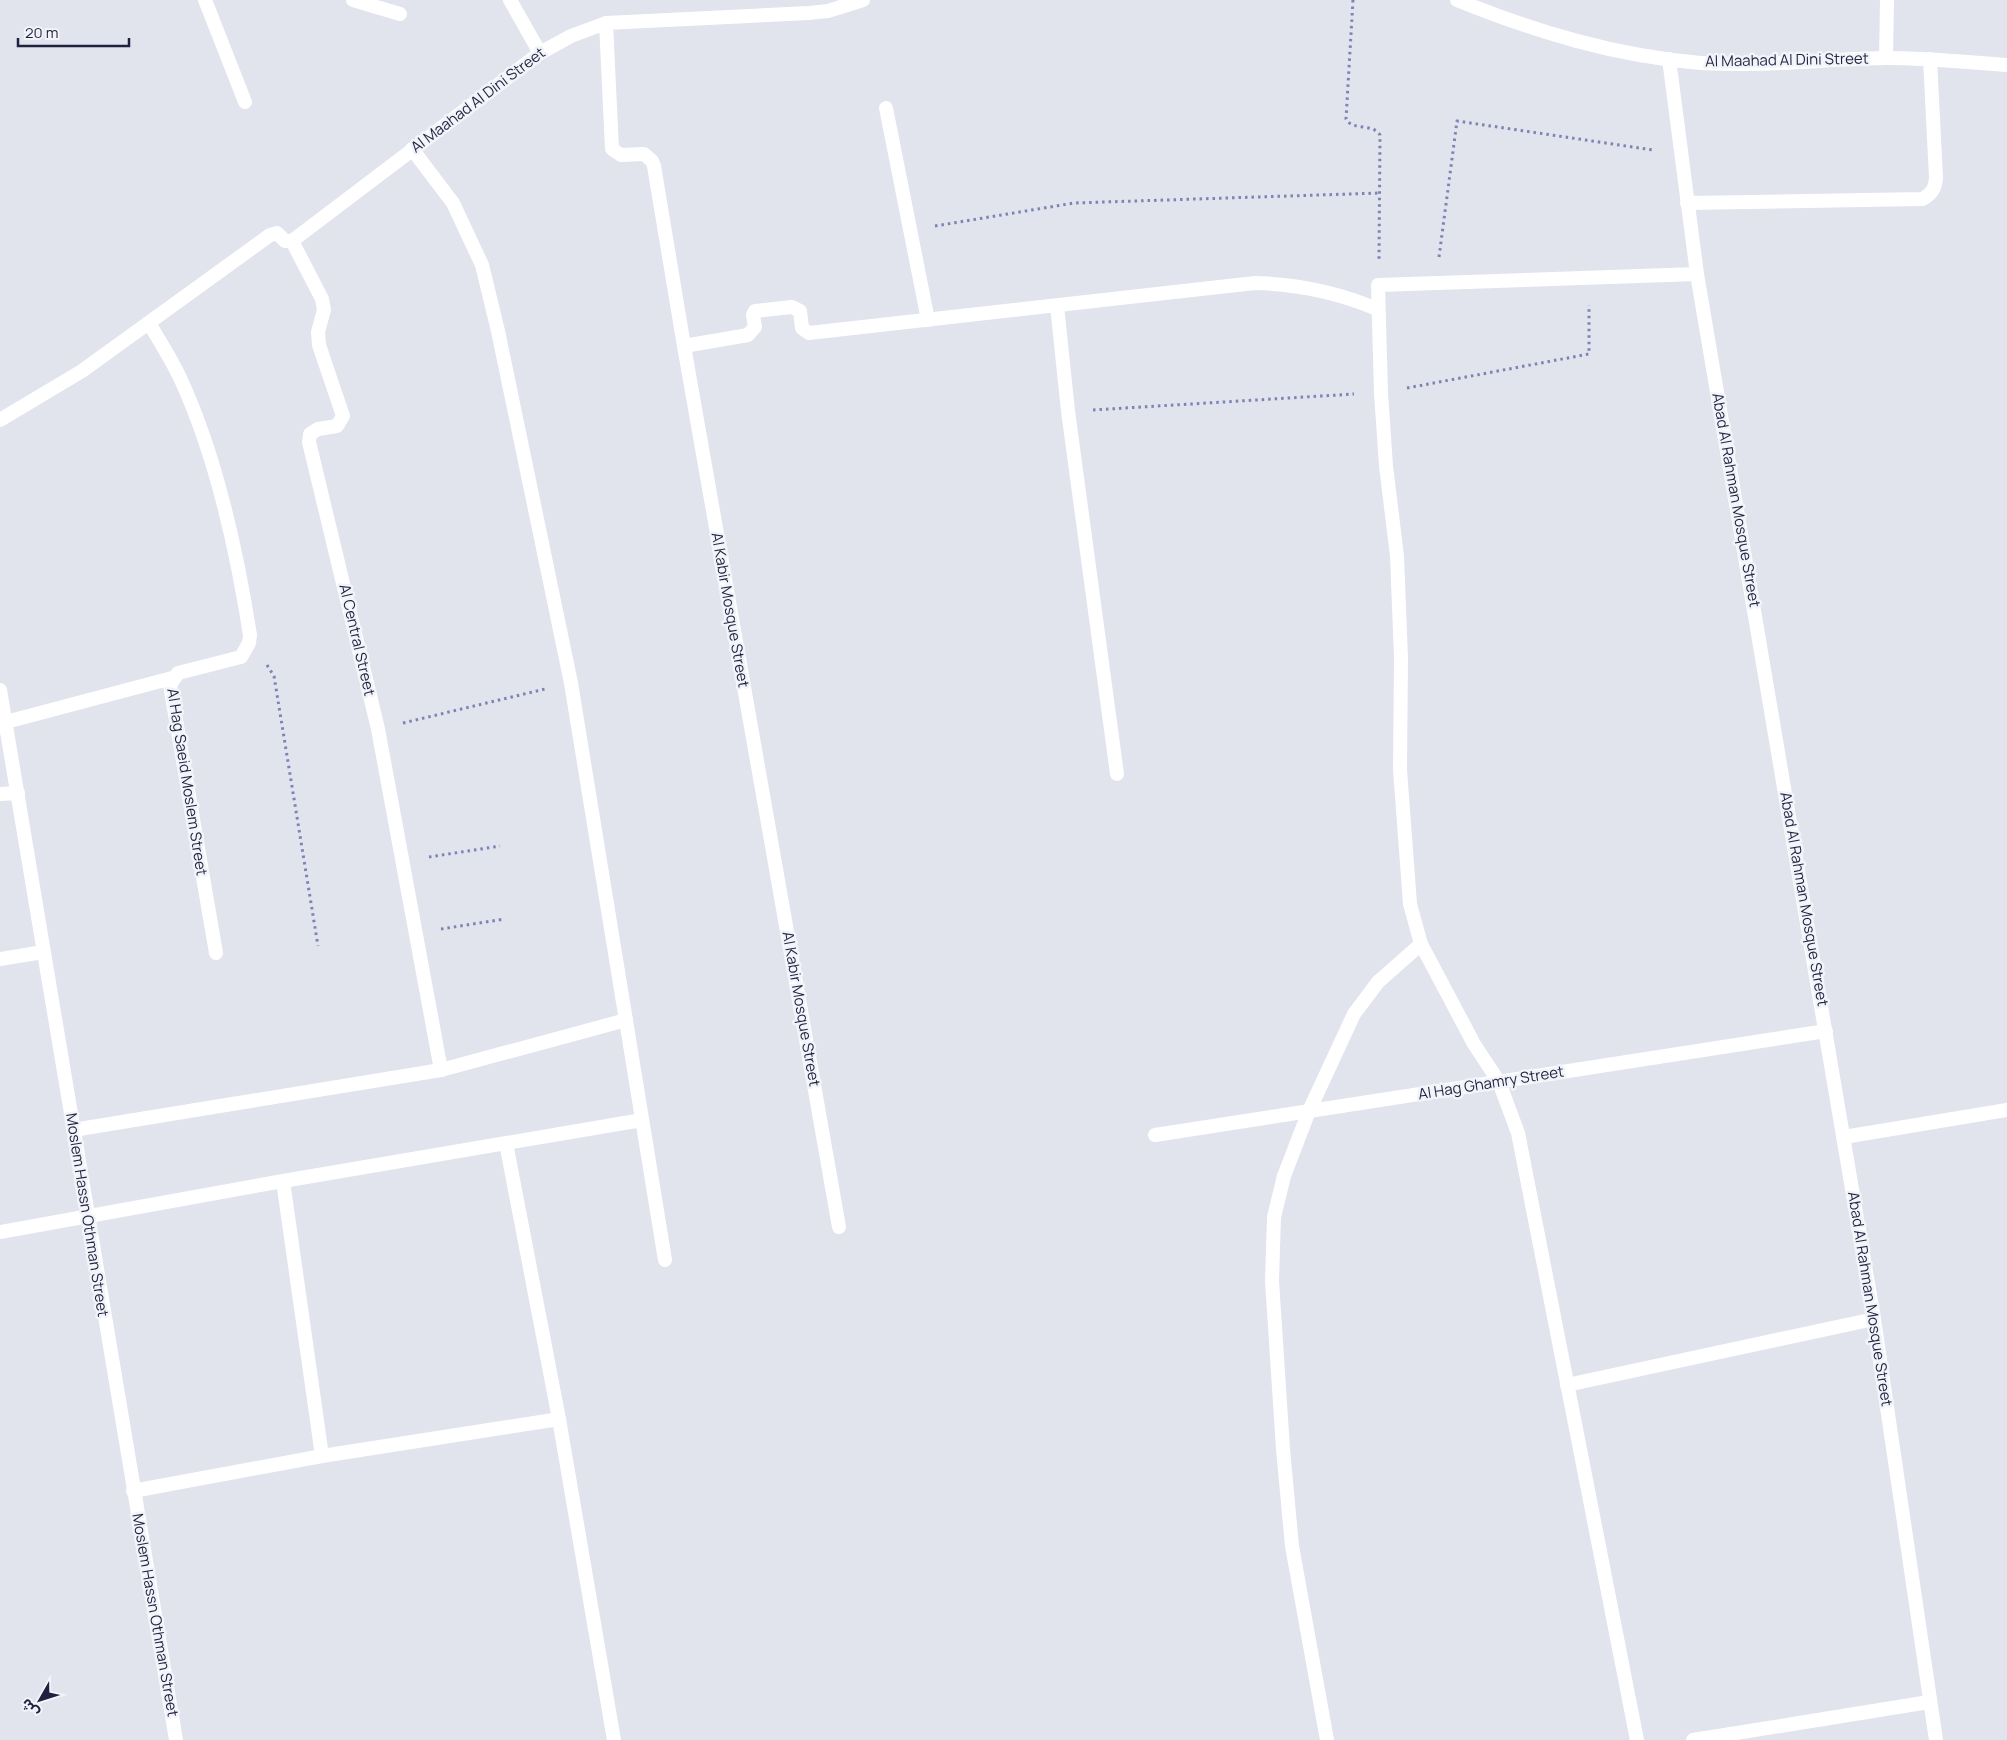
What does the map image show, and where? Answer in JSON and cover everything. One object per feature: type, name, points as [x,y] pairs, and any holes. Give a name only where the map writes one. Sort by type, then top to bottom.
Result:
[{"type":"street","points":[[205,0],[245,102]]},
{"type":"street","points":[[352,0],[400,14]]},
{"type":"street","points":[[510,0],[540,54]]},
{"type":"street","name":"Al Maahad Al Dini Street","points":[[292,241],[540,54],[571,36],[606,23],[809,13],[828,11],[863,0]]},
{"type":"street","name":"Al Maahad Al Dini Street","points":[[1457,0],[1528,27],[1585,44],[1669,59],[1735,64],[1886,58],[1930,59],[2007,65]]},
{"type":"street","points":[[1886,58],[1887,0]]},
{"type":"street","name":"Al Kabir Mosque Street","points":[[606,23],[612,149],[621,155],[644,154],[652,161],[839,1227]]},
{"type":"street","name":"Abad Al Rahman Mosque Street","points":[[1669,59],[1697,274],[1874,1319],[1936,1740]]},
{"type":"street","points":[[1687,203],[1923,199],[1935,187],[1936,178],[1930,59]]},
{"type":"street","points":[[886,108],[928,320]]},
{"type":"street","points":[[412,149],[453,204],[482,265],[500,341],[571,683],[665,1260]]},
{"type":"street","points":[[0,420],[82,371],[273,233],[280,235],[285,241],[292,241]]},
{"type":"street","name":"Al Central Street","points":[[292,241],[322,299],[324,310],[318,332],[319,345],[343,416],[336,426],[314,431],[309,438],[309,442],[378,729],[441,1070]]},
{"type":"street","points":[[1637,1740],[1518,1133],[1499,1082],[1474,1044],[1421,944],[1410,904],[1400,770],[1401,658],[1398,556],[1386,466],[1377,309],[1378,285],[1697,274]]},
{"type":"street","points":[[684,346],[748,335],[755,327],[753,315],[756,311],[792,307],[800,311],[802,328],[809,333],[1256,283],[1318,288],[1348,296],[1377,309]]},
{"type":"street","points":[[1057,306],[1068,411],[1117,774]]},
{"type":"street","points":[[149,323],[181,380],[220,493],[246,610],[250,635],[246,651]]},
{"type":"street","name":"Al Hag Saeid Moslem Street","points":[[216,953],[170,691],[172,678],[185,671],[234,660],[246,651]]},
{"type":"street","points":[[6,722],[172,678]]},
{"type":"street","name":"Moslem Hassn Othman Street","points":[[0,690],[176,1740]]},
{"type":"street","points":[[0,794],[18,793]]},
{"type":"street","points":[[1327,1740],[1292,1546],[1283,1449],[1272,1281],[1274,1217],[1284,1176],[1309,1111],[1354,1014],[1378,982],[1421,944]]},
{"type":"street","points":[[0,959],[43,952]]},
{"type":"street","points":[[73,1130],[441,1070],[626,1020]]},
{"type":"street","name":"Al Hag Ghamry Street","points":[[1155,1135],[1826,1031]]},
{"type":"street","points":[[1844,1136],[2007,1110]]},
{"type":"street","points":[[0,1232],[283,1181],[642,1120]]},
{"type":"street","points":[[506,1143],[559,1419],[614,1740]]},
{"type":"street","points":[[283,1181],[322,1456]]},
{"type":"street","points":[[1567,1385],[1874,1319]]},
{"type":"street","points":[[133,1492],[322,1456],[559,1419]]},
{"type":"street","points":[[1692,1740],[1929,1702]]},
{"type":"path","points":[[1352,0],[1346,119],[1350,124],[1378,132],[1380,193],[1378,285]]},
{"type":"path","points":[[1435,283],[1457,121],[1681,154]]},
{"type":"path","points":[[910,230],[1074,203],[1380,193]]},
{"type":"path","points":[[1068,411],[1381,393],[1589,354],[1589,279]]},
{"type":"path","points":[[246,651],[264,660],[274,676],[318,946]]},
{"type":"path","points":[[378,729],[571,683]]},
{"type":"path","points":[[402,861],[500,846]]},
{"type":"path","points":[[415,933],[504,919]]}]
